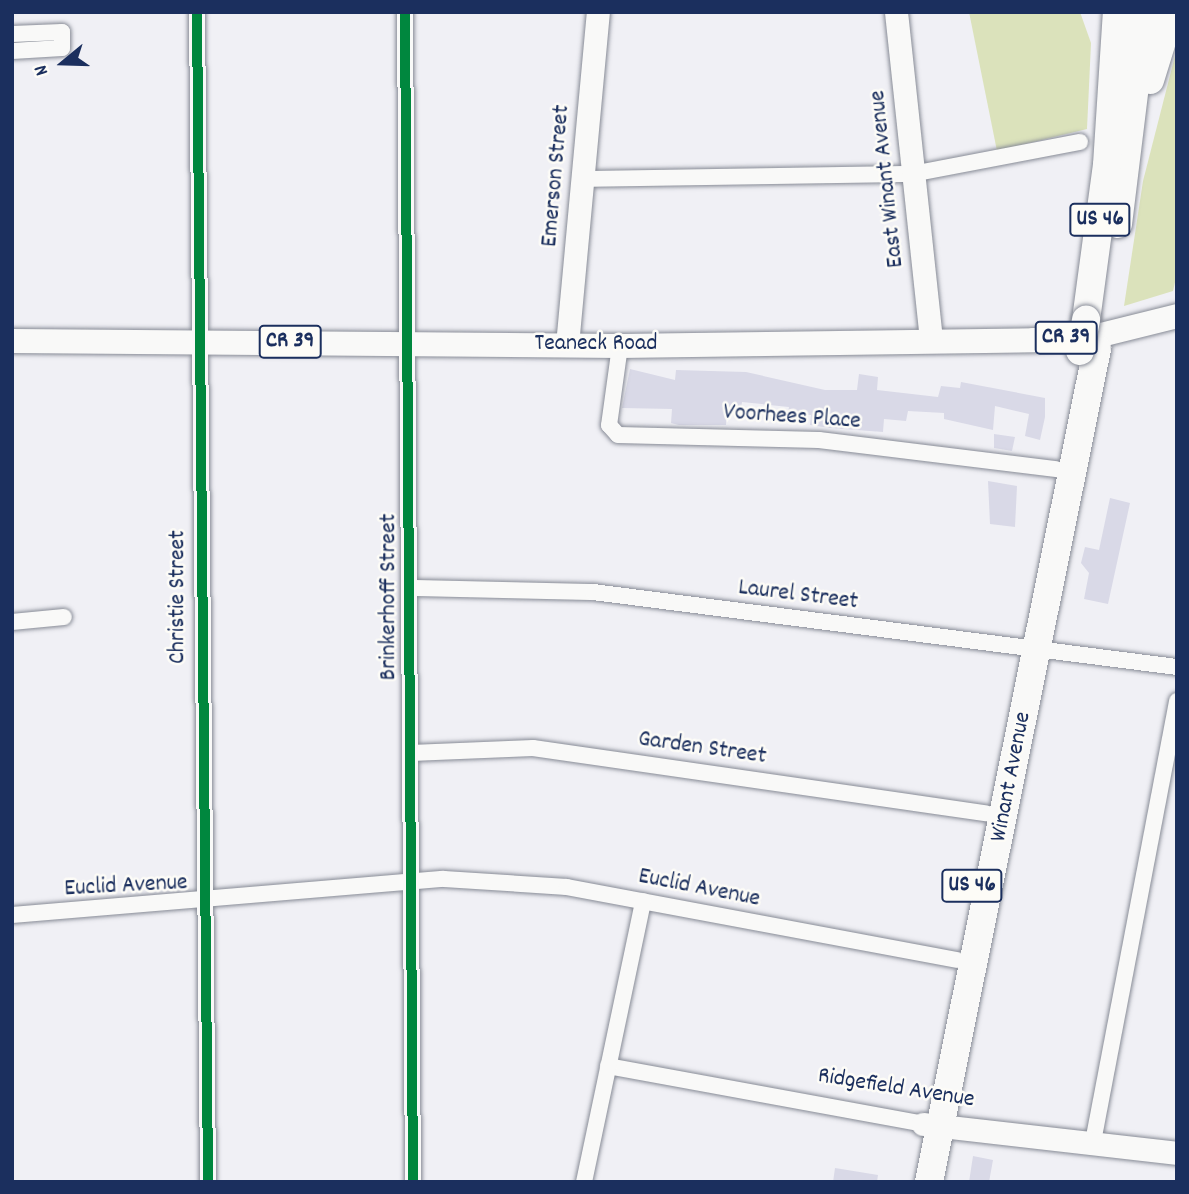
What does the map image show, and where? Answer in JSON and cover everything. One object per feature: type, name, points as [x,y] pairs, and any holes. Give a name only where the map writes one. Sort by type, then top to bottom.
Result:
[{"type":"highway","points":[[1099,12],[1110,121]]},
{"type":"highway","name":"US 46","points":[[1094,318],[1118,12]]},
{"type":"highway","name":"US 46","points":[[1067,461],[1131,143],[1144,12]]},
{"type":"highway","points":[[1131,143],[1171,12]]},
{"type":"highway","name":"Winant Avenue","points":[[911,1182],[932,1125],[1067,461]]},
{"type":"highway","name":"Winant Avenue","points":[[929,1182],[932,1125],[957,960],[986,813],[1029,648]]},
{"type":"main road","name":"Emerson Street","points":[[567,345],[598,12]]},
{"type":"main road","name":"East Winant Avenue","points":[[896,12],[932,340]]},
{"type":"main road","name":"Teaneck Road","points":[[12,341],[620,346],[1093,337],[1177,316]]},
{"type":"main road","name":"Ridgefield Avenue","points":[[932,1125],[1177,1153]]},
{"type":"street","name":"Christie Street","points":[[197,12],[202,904],[208,1182]]},
{"type":"street","name":"Brinkerhoff Street","points":[[405,12],[406,343],[413,588],[408,882],[413,1182]]},
{"type":"street","points":[[12,34],[62,40],[12,51]]},
{"type":"street","points":[[583,179],[912,174],[1080,142]]},
{"type":"street","name":"Voorhees Place","points":[[620,346],[609,425],[618,435],[819,440],[1067,461]]},
{"type":"street","name":"Laurel Street","points":[[413,588],[583,590],[1177,667]]},
{"type":"street","points":[[12,622],[64,617]]},
{"type":"street","points":[[1093,1142],[1177,701]]},
{"type":"street","name":"Garden Street","points":[[411,753],[533,748],[986,813]]},
{"type":"street","name":"Euclid Avenue","points":[[12,915],[202,904],[408,882],[567,887],[957,960]]},
{"type":"street","points":[[584,1182],[643,901]]},
{"type":"street","name":"Ridgefield Avenue","points":[[608,1066],[932,1125]]},
{"type":"green space","points":[[969,12],[1080,12],[1091,43],[1087,129],[997,151]]},
{"type":"green space","points":[[1177,48],[1177,274],[1173,291],[1124,306],[1143,181]]},
{"type":"building","points":[[630,369],[675,380],[676,370],[746,372],[825,390],[857,390],[859,374],[878,377],[877,390],[938,397],[941,386],[960,388],[961,382],[1045,398],[1045,417],[1040,440],[1025,436],[1029,414],[995,406],[993,430],[944,419],[944,413],[908,411],[906,421],[884,419],[883,432],[830,428],[810,425],[811,415],[788,413],[789,407],[742,402],[741,409],[727,408],[726,425],[679,425],[671,423],[672,409],[622,408]]},
{"type":"building","points":[[994,434],[1015,437],[1012,451],[994,448]]},
{"type":"building","points":[[988,481],[1017,486],[1015,527],[990,524]]},
{"type":"building","points":[[1110,498],[1130,503],[1108,604],[1084,599],[1089,573],[1081,563],[1085,547],[1099,550]]},
{"type":"building","points":[[973,1156],[993,1160],[989,1182],[969,1182]]},
{"type":"building","points":[[835,1168],[878,1175],[877,1182],[833,1182]]},
{"type":"cycle path","points":[[197,12],[208,1182]]},
{"type":"cycle path","points":[[405,12],[413,1182]]}]
